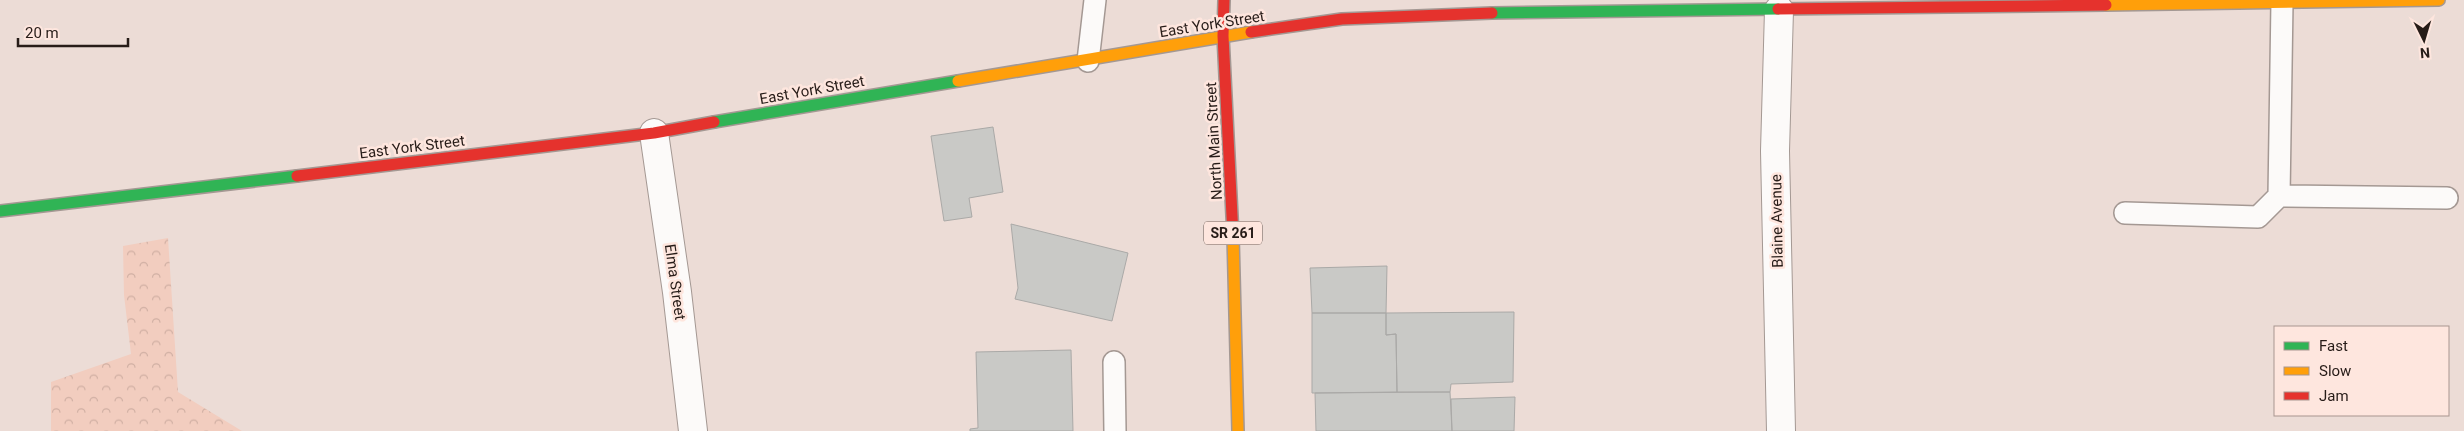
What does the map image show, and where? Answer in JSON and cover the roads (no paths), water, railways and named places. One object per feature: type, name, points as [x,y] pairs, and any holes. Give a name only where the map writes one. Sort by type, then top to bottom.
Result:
[{"type":"street","name":"North Main Street","points":[[1224,0],[1223,36],[1231,164],[1238,431]]},
{"type":"street","name":"East York Street","points":[[0,211],[654,133],[890,92],[1088,61],[1223,36],[1342,19],[1579,6],[2439,0]]},
{"type":"street","name":"Blaine Avenue","points":[[1779,5],[1776,151],[1781,431]]},
{"type":"street","name":"Elma Street","points":[[654,133],[677,292],[693,431]]},
{"type":"lane","points":[[1088,61],[1095,0]]},
{"type":"lane","points":[[2279,196],[2282,2]]},
{"type":"lane","points":[[2125,214],[2258,216],[2279,196],[2447,198]]},
{"type":"lane","points":[[1114,362],[1114,431]]}]
